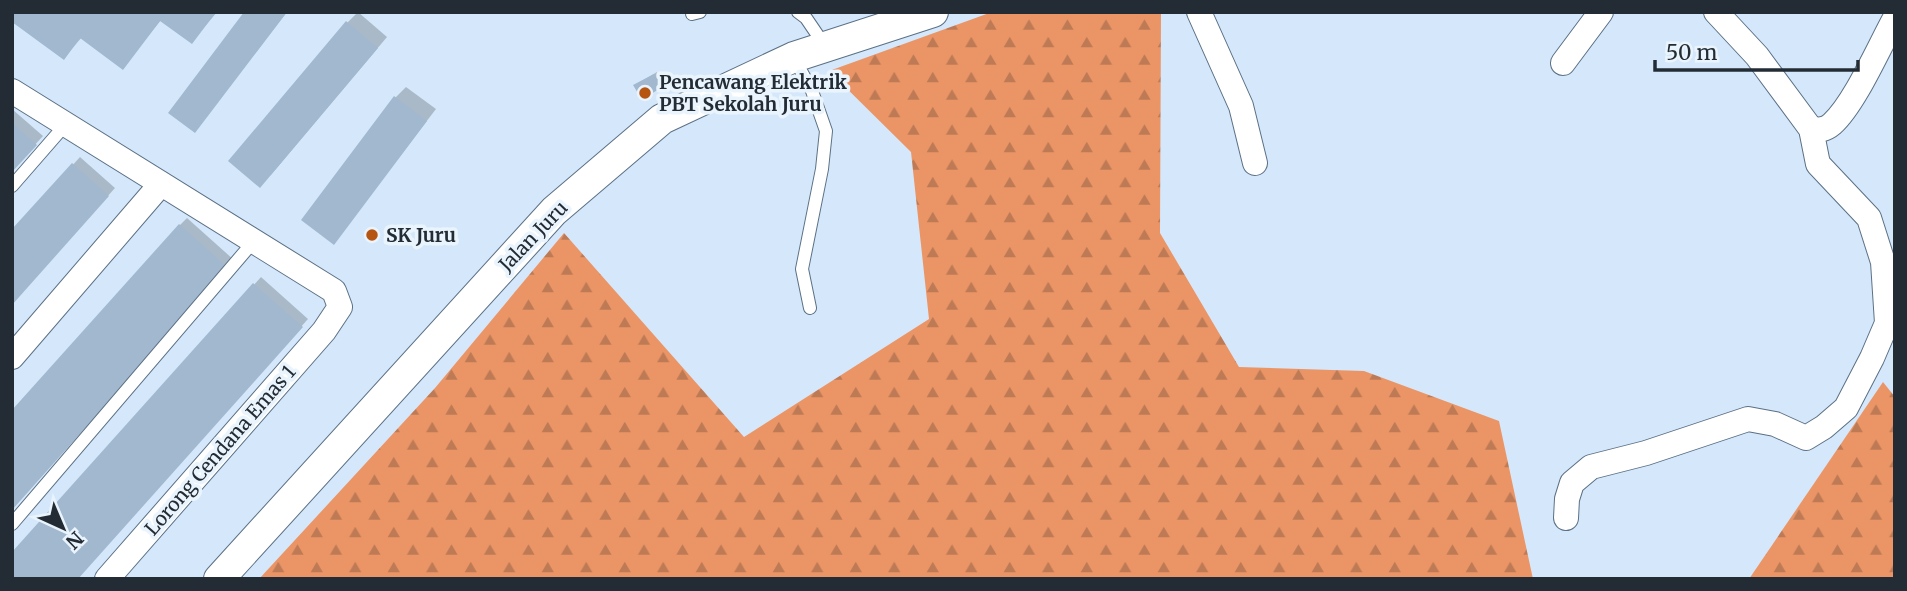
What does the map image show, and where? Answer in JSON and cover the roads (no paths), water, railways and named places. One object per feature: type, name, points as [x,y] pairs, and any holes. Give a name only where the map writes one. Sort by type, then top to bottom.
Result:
[{"type":"street","points":[[1199,12],[1241,106],[1255,163]]},
{"type":"street","points":[[1563,63],[1601,12]]},
{"type":"street","points":[[1566,517],[1567,499],[1572,483],[1591,467],[1646,453],[1748,419],[1775,424],[1806,438],[1846,408],[1887,323],[1883,262],[1877,233],[1869,218],[1818,164],[1811,129],[1757,57],[1716,12]]},
{"type":"street","name":"Jalan Juru","points":[[219,579],[554,211],[662,119],[794,57],[919,15]]},
{"type":"street","points":[[1811,129],[1821,130],[1831,125],[1844,109],[1895,18]]},
{"type":"street","points":[[12,91],[254,241]]},
{"type":"street","points":[[12,357],[161,184]]},
{"type":"street","name":"Lorong Cendana Emas 1","points":[[107,579],[333,321],[340,307],[334,291],[254,241]]},
{"type":"lane","points":[[798,12],[806,18],[826,47]]},
{"type":"lane","points":[[794,57],[812,91],[826,131],[822,169],[802,269],[810,308]]},
{"type":"lane","points":[[12,186],[65,124]]},
{"type":"lane","points":[[12,524],[254,241]]},
{"type":"place","name":"Pencawang Elektrik PBT Sekolah Juru","points":[[645,93]]},
{"type":"place","name":"SK Juru","points":[[372,235]]}]
